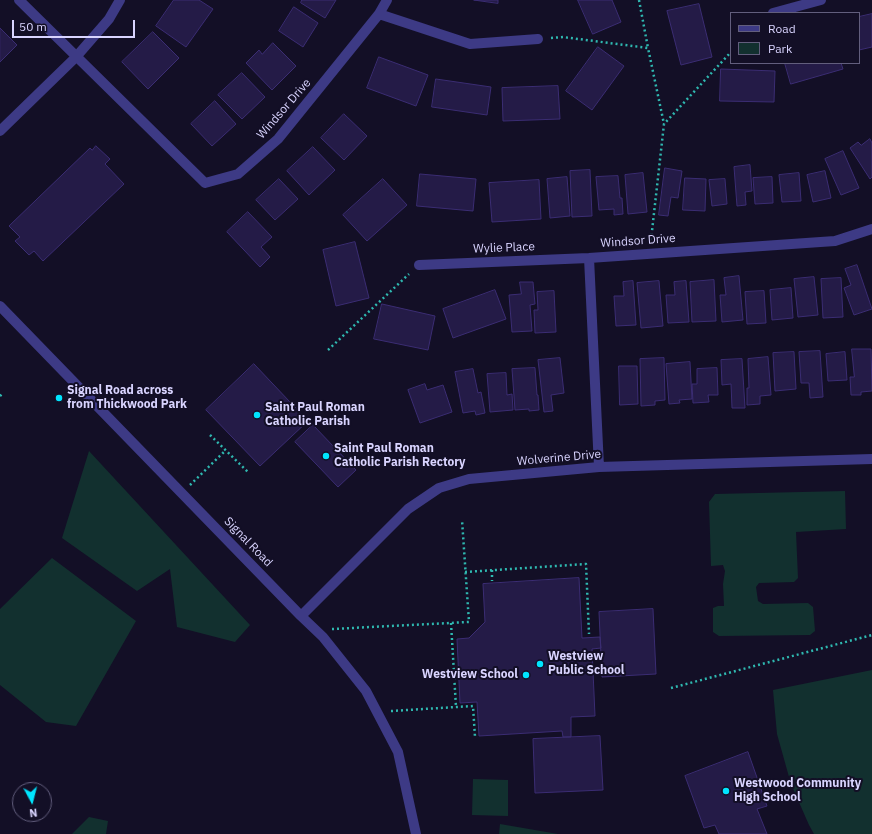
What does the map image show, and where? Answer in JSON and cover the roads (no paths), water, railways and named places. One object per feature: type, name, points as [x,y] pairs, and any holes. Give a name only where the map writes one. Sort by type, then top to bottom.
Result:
[{"type":"street","points":[[19,0],[76,57]]},
{"type":"street","points":[[0,132],[76,57],[109,19],[120,0]]},
{"type":"street","name":"Windsor Drive","points":[[76,57],[205,183],[238,174],[278,139],[379,14],[387,0]]},
{"type":"street","points":[[777,12],[821,0]]},
{"type":"street","points":[[379,14],[470,44],[538,40]]},
{"type":"street","name":"Windsor Drive","points":[[599,467],[589,258],[835,241],[872,229]]},
{"type":"street","name":"Wylie Place","points":[[419,265],[589,258]]},
{"type":"street","name":"Signal Road","points":[[0,306],[323,637],[366,691],[398,752],[416,834]]},
{"type":"street","name":"Wolverine Drive","points":[[301,616],[408,509],[439,488],[469,479],[599,467],[872,459]]},
{"type":"place","name":"Signal Road across from Thickwood Park","points":[[59,398]]},
{"type":"place","name":"Saint Paul Roman Catholic Parish","points":[[257,415]]},
{"type":"place","name":"Saint Paul Roman Catholic Parish Rectory","points":[[326,456]]},
{"type":"place","name":"Westview Public School","points":[[540,664]]},
{"type":"place","name":"Westview School","points":[[526,675]]},
{"type":"place","name":"Westwood Community High School","points":[[726,791]]}]
